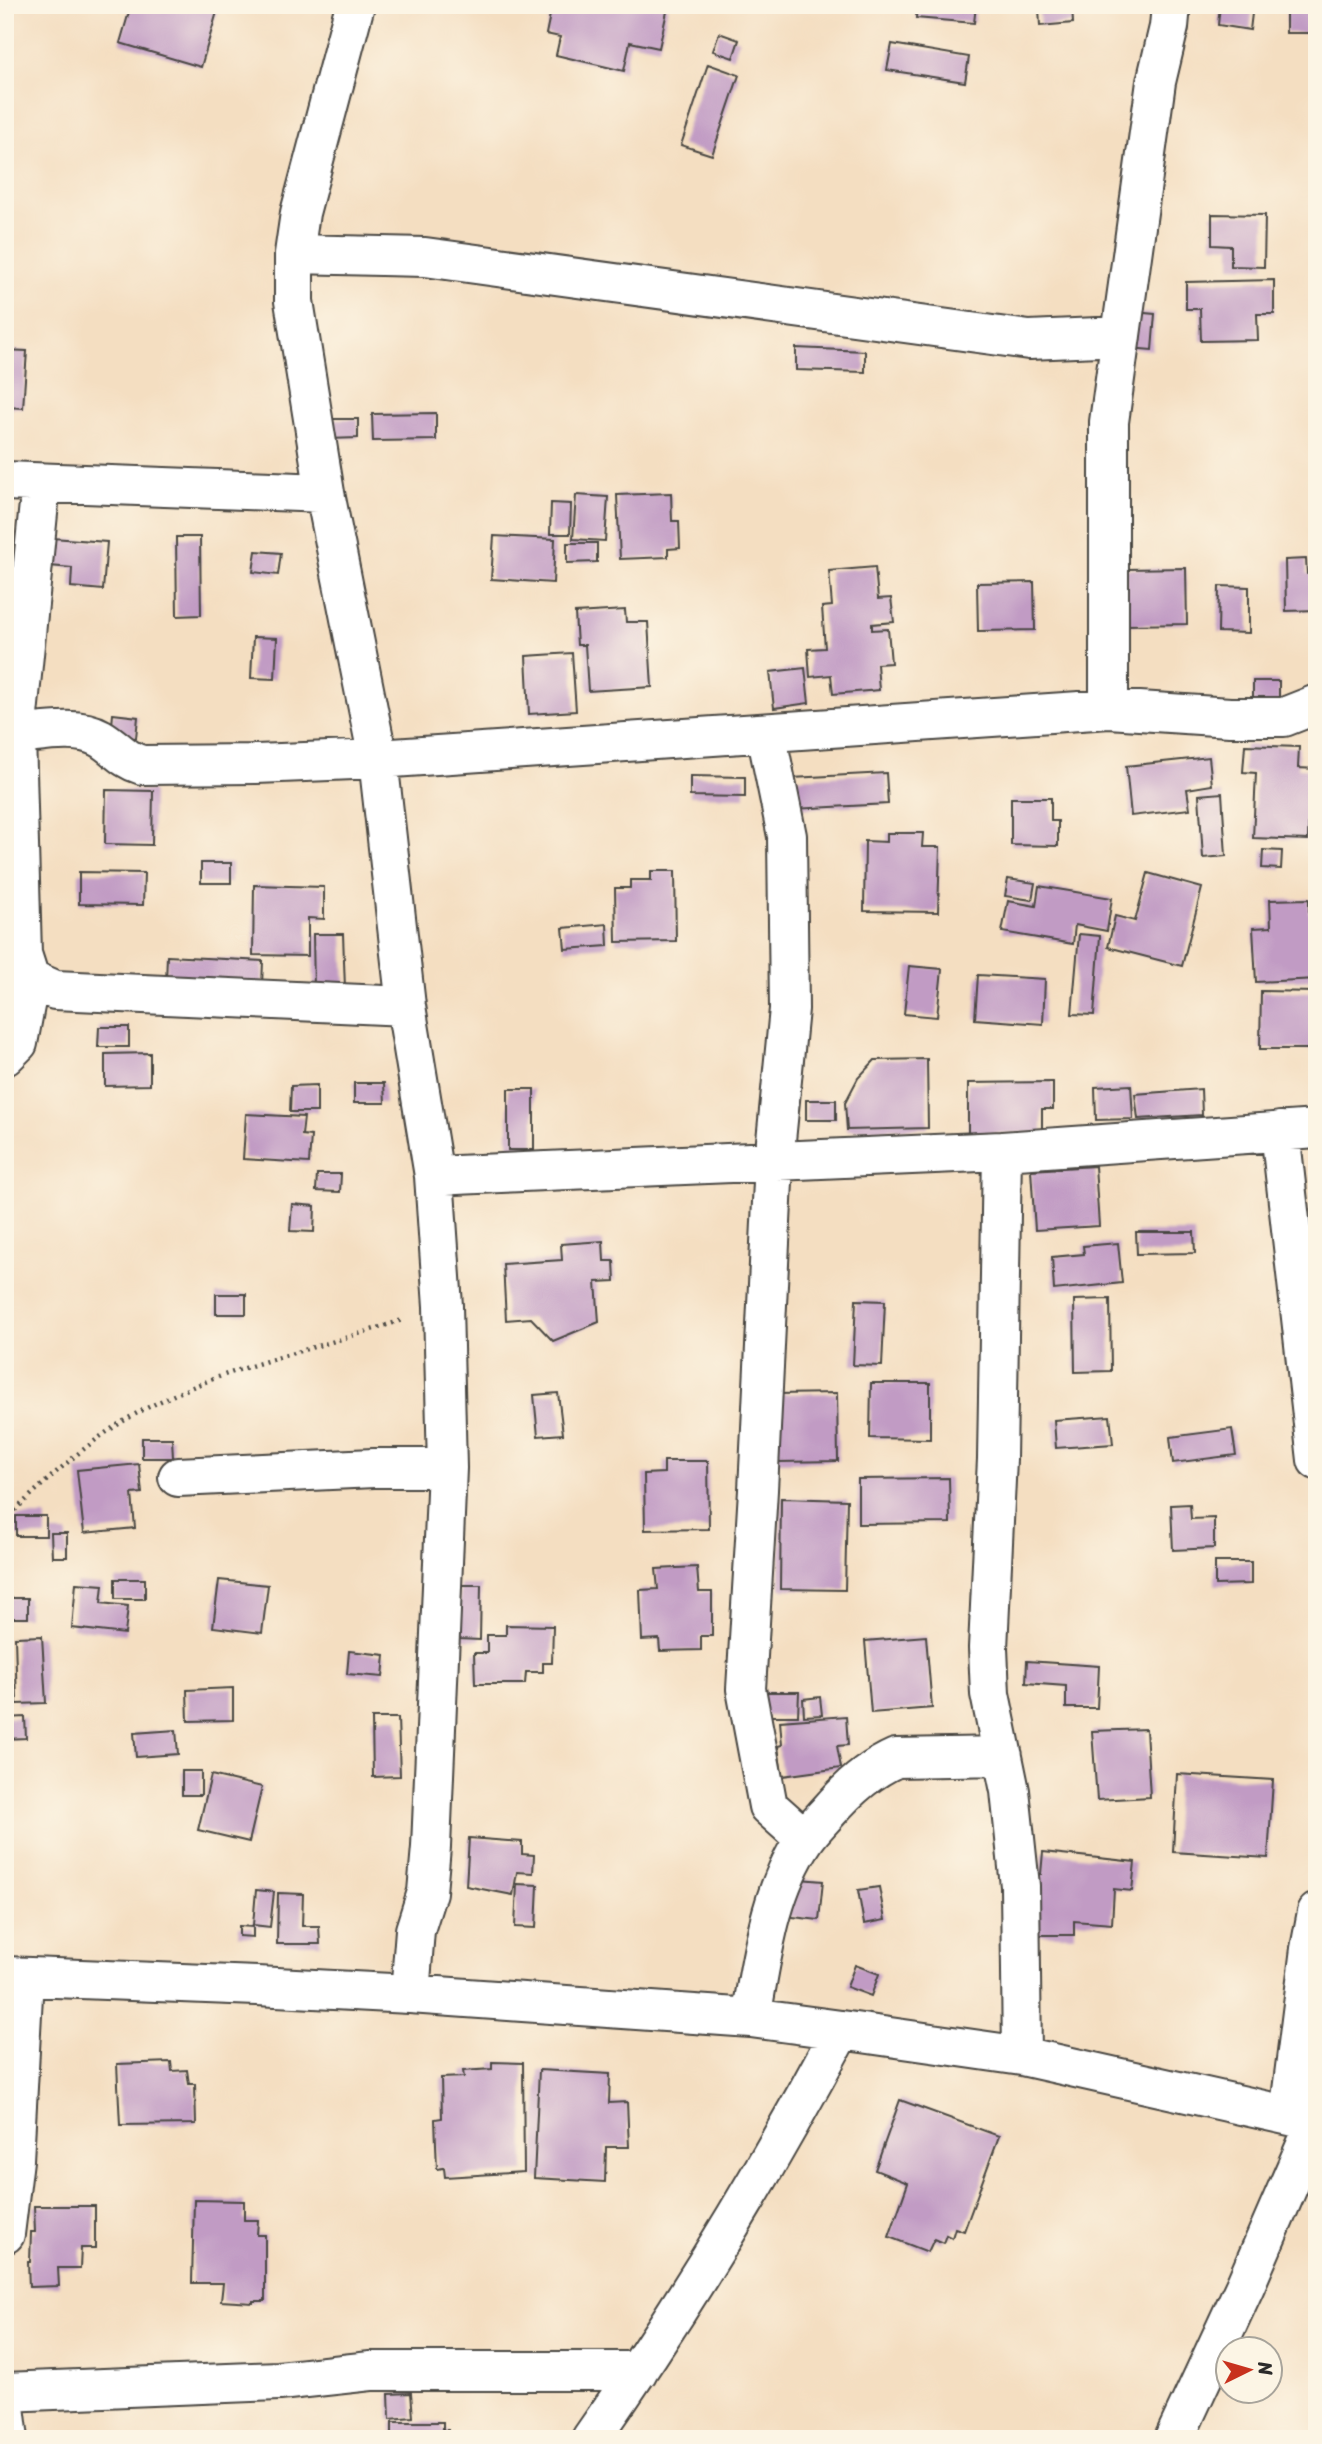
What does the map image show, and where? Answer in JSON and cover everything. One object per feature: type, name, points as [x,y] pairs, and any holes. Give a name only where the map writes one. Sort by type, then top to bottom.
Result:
[{"type":"street","points":[[355,5],[300,213],[294,254],[294,301],[325,493],[379,759],[406,1006],[434,1176],[443,1306],[447,1468],[431,1847],[427,1892],[415,1930],[410,1994]]},
{"type":"street","points":[[1109,709],[1110,422],[1156,82],[1169,27],[1171,5]]},
{"type":"street","points":[[294,254],[425,257],[1029,340],[1121,336]]},
{"type":"street","points":[[5,1056],[18,1043],[30,979],[22,954],[16,735],[23,482],[325,493]]},
{"type":"street","points":[[16,735],[64,731],[94,735],[103,739],[129,761],[142,765],[256,764],[379,759],[1109,709],[1230,718],[1284,717],[1317,704]]},
{"type":"street","points":[[766,733],[788,836],[789,1009],[774,1161],[746,1689],[768,1806],[805,1839]]},
{"type":"street","points":[[30,979],[40,985],[67,991],[406,1006]]},
{"type":"street","points":[[434,1176],[1002,1151],[1299,1130],[1317,1460]]},
{"type":"street","points":[[1002,1151],[997,1459],[988,1648],[990,1694],[1013,1817],[1020,1886],[1022,2056]]},
{"type":"street","points":[[177,1477],[374,1468],[447,1468]]},
{"type":"street","points":[[751,2018],[769,1923],[786,1874],[805,1839],[842,1796],[882,1764],[897,1758],[1003,1756]]},
{"type":"street","points":[[1174,2439],[1245,2286],[1307,2120],[1310,1949],[1317,1912]]},
{"type":"street","points":[[5,2234],[15,2160],[14,1976],[410,1994],[751,2018],[1022,2056],[1307,2120]]},
{"type":"street","points":[[591,2439],[638,2371],[788,2130],[841,2030]]},
{"type":"street","points":[[5,2392],[279,2381],[371,2371],[638,2371]]},
{"type":"street","points":[[5,2407],[9,2439]]},
{"type":"path","points":[[5,1520],[83,1450],[141,1410],[223,1374],[443,1306]]},
{"type":"building","points":[[131,5],[219,5],[201,67],[120,43]]},
{"type":"building","points":[[552,5],[668,7],[659,48],[630,42],[624,71],[556,55],[560,37],[546,34]]},
{"type":"building","points":[[917,5],[946,8],[946,5],[976,5],[974,23],[916,18]]},
{"type":"building","points":[[1072,5],[1073,23],[1040,26],[1039,8]]},
{"type":"building","points":[[1220,5],[1253,5],[1250,30],[1218,25]]},
{"type":"building","points":[[1286,5],[1317,5],[1317,33],[1286,33]]},
{"type":"building","points":[[719,33],[739,40],[733,58],[713,51]]},
{"type":"building","points":[[892,44],[969,57],[965,82],[887,70]]},
{"type":"building","points":[[708,64],[739,75],[712,155],[681,145]]},
{"type":"building","points":[[1212,214],[1265,215],[1264,267],[1231,266],[1231,246],[1212,245]]},
{"type":"building","points":[[1274,280],[1274,314],[1257,314],[1258,340],[1201,341],[1200,309],[1186,309],[1186,282]]},
{"type":"building","points":[[1133,312],[1155,314],[1152,350],[1129,348]]},
{"type":"building","points":[[796,348],[865,351],[865,372],[796,370]]},
{"type":"building","points":[[5,350],[27,351],[23,408],[5,407]]},
{"type":"building","points":[[436,413],[436,440],[373,441],[372,414]]},
{"type":"building","points":[[327,419],[358,419],[358,438],[328,439]]},
{"type":"building","points":[[671,493],[672,521],[679,521],[680,548],[668,549],[668,557],[620,559],[617,495]]},
{"type":"building","points":[[576,495],[608,497],[605,541],[573,539]]},
{"type":"building","points":[[551,503],[571,504],[570,534],[550,534]]},
{"type":"building","points":[[494,536],[555,539],[553,583],[491,579]]},
{"type":"building","points":[[176,537],[200,537],[201,615],[177,616]]},
{"type":"building","points":[[52,538],[107,542],[103,590],[71,587],[72,568],[50,566]]},
{"type":"building","points":[[567,543],[597,543],[597,562],[567,563]]},
{"type":"building","points":[[256,551],[281,553],[278,575],[253,572]]},
{"type":"building","points":[[1306,559],[1307,574],[1315,573],[1317,610],[1286,611],[1285,560]]},
{"type":"building","points":[[875,567],[878,599],[891,598],[894,622],[872,624],[872,630],[888,629],[891,663],[877,664],[879,690],[833,694],[831,675],[810,677],[808,649],[825,648],[822,607],[832,606],[829,571]]},
{"type":"building","points":[[1186,568],[1187,624],[1126,625],[1125,569]]},
{"type":"building","points":[[1034,582],[1035,630],[978,631],[977,583]]},
{"type":"building","points":[[1219,586],[1249,587],[1249,633],[1218,632]]},
{"type":"building","points":[[625,610],[626,622],[648,622],[652,687],[588,691],[585,645],[577,645],[575,613]]},
{"type":"building","points":[[253,637],[277,638],[275,679],[251,678]]},
{"type":"building","points":[[572,653],[576,711],[529,714],[526,656]]},
{"type":"building","points":[[805,668],[809,703],[774,708],[770,672]]},
{"type":"building","points":[[1253,681],[1279,681],[1279,709],[1253,709]]},
{"type":"building","points":[[113,714],[138,717],[136,738],[111,736]]},
{"type":"building","points":[[1245,745],[1299,747],[1298,768],[1317,769],[1317,808],[1309,808],[1308,840],[1253,838],[1256,773],[1243,772]]},
{"type":"building","points":[[1209,757],[1212,785],[1187,789],[1190,809],[1131,816],[1126,766]]},
{"type":"building","points":[[886,773],[888,804],[793,809],[792,778]]},
{"type":"building","points":[[690,776],[745,777],[745,797],[690,796]]},
{"type":"building","points":[[106,790],[153,791],[152,845],[105,844]]},
{"type":"building","points":[[1222,793],[1226,856],[1203,858],[1199,795]]},
{"type":"building","points":[[1011,798],[1051,798],[1051,821],[1058,821],[1058,846],[1011,845]]},
{"type":"building","points":[[887,833],[923,833],[922,847],[940,847],[938,912],[864,911],[865,841],[887,842]]},
{"type":"building","points":[[1263,850],[1282,851],[1281,869],[1262,868]]},
{"type":"building","points":[[201,863],[231,863],[231,883],[201,883]]},
{"type":"building","points":[[651,871],[675,871],[676,941],[616,942],[615,888],[630,888],[630,880],[651,880]]},
{"type":"building","points":[[79,872],[144,873],[143,905],[79,904]]},
{"type":"building","points":[[1148,873],[1202,888],[1182,966],[1108,947],[1115,916],[1135,921]]},
{"type":"building","points":[[1008,879],[1035,883],[1032,900],[1005,896]]},
{"type":"building","points":[[254,885],[324,887],[324,919],[308,918],[308,956],[253,955]]},
{"type":"building","points":[[1039,886],[1112,898],[1107,931],[1075,925],[1073,944],[1002,932],[1008,901],[1036,906]]},
{"type":"building","points":[[1309,899],[1309,913],[1317,913],[1317,979],[1256,982],[1253,928],[1271,927],[1270,900]]},
{"type":"building","points":[[607,924],[608,946],[565,949],[563,928]]},
{"type":"building","points":[[313,934],[343,934],[345,988],[314,989]]},
{"type":"building","points":[[1079,934],[1100,936],[1094,1015],[1072,1014]]},
{"type":"building","points":[[167,956],[263,961],[262,986],[166,981]]},
{"type":"building","points":[[909,966],[942,969],[937,1017],[904,1014]]},
{"type":"building","points":[[978,975],[1045,979],[1043,1024],[975,1019]]},
{"type":"building","points":[[1261,991],[1317,992],[1317,1049],[1260,1049]]},
{"type":"building","points":[[99,1027],[129,1027],[129,1047],[98,1047]]},
{"type":"building","points":[[150,1053],[150,1085],[105,1086],[105,1054]]},
{"type":"building","points":[[927,1059],[928,1128],[847,1130],[845,1103],[858,1078],[875,1060]]},
{"type":"building","points":[[1053,1082],[1053,1109],[1042,1109],[1042,1133],[968,1133],[968,1083]]},
{"type":"building","points":[[354,1083],[384,1083],[385,1103],[354,1103]]},
{"type":"building","points":[[317,1085],[317,1112],[290,1112],[291,1086]]},
{"type":"building","points":[[1131,1085],[1133,1119],[1096,1120],[1095,1087]]},
{"type":"building","points":[[508,1089],[534,1089],[534,1150],[508,1150]]},
{"type":"building","points":[[1201,1089],[1202,1115],[1138,1119],[1135,1094]]},
{"type":"building","points":[[806,1100],[836,1100],[836,1120],[806,1120]]},
{"type":"building","points":[[246,1114],[304,1117],[302,1135],[311,1136],[309,1163],[243,1159]]},
{"type":"building","points":[[1095,1166],[1099,1226],[1035,1230],[1031,1170]]},
{"type":"building","points":[[317,1174],[341,1174],[340,1192],[316,1191]]},
{"type":"building","points":[[292,1204],[315,1206],[314,1232],[290,1231]]},
{"type":"building","points":[[1136,1232],[1194,1232],[1195,1253],[1137,1254]]},
{"type":"building","points":[[1317,1239],[1317,1257],[1314,1258],[1313,1240]]},
{"type":"building","points":[[603,1241],[604,1261],[614,1261],[615,1281],[596,1282],[599,1322],[553,1341],[531,1318],[506,1320],[503,1264],[562,1260],[561,1244]]},
{"type":"building","points":[[1118,1243],[1122,1283],[1054,1290],[1052,1257],[1084,1254],[1083,1246]]},
{"type":"building","points":[[216,1294],[246,1294],[246,1314],[216,1314]]},
{"type":"building","points":[[1110,1299],[1111,1371],[1075,1372],[1074,1300]]},
{"type":"building","points":[[856,1300],[885,1301],[882,1366],[853,1365]]},
{"type":"building","points":[[871,1383],[930,1383],[930,1439],[870,1438]]},
{"type":"building","points":[[558,1393],[563,1434],[538,1436],[534,1395]]},
{"type":"building","points":[[837,1393],[838,1461],[778,1462],[776,1394]]},
{"type":"building","points":[[1110,1416],[1113,1444],[1056,1448],[1054,1420]]},
{"type":"building","points":[[1232,1429],[1236,1455],[1173,1463],[1170,1437]]},
{"type":"building","points":[[142,1438],[172,1438],[173,1458],[142,1458]]},
{"type":"building","points":[[664,1461],[708,1461],[709,1529],[645,1530],[644,1474],[664,1473]]},
{"type":"building","points":[[139,1464],[142,1493],[132,1494],[135,1528],[84,1533],[77,1470]]},
{"type":"building","points":[[949,1478],[950,1523],[858,1524],[858,1479]]},
{"type":"building","points":[[781,1498],[847,1500],[845,1590],[780,1589]]},
{"type":"building","points":[[1190,1504],[1191,1519],[1214,1518],[1214,1548],[1173,1550],[1171,1505]]},
{"type":"building","points":[[16,1516],[46,1516],[46,1536],[16,1536]]},
{"type":"building","points":[[51,1533],[67,1533],[67,1557],[52,1557]]},
{"type":"building","points":[[1215,1562],[1251,1562],[1251,1584],[1215,1585]]},
{"type":"building","points":[[697,1567],[699,1592],[712,1592],[712,1636],[701,1636],[701,1650],[660,1651],[659,1639],[642,1640],[640,1590],[658,1589],[656,1569]]},
{"type":"building","points":[[115,1579],[145,1579],[145,1599],[115,1599]]},
{"type":"building","points":[[219,1580],[268,1585],[262,1633],[213,1627]]},
{"type":"building","points":[[76,1583],[103,1585],[101,1603],[128,1606],[125,1634],[72,1628]]},
{"type":"building","points":[[460,1585],[481,1585],[480,1640],[459,1639]]},
{"type":"building","points":[[5,1598],[28,1598],[28,1618],[5,1618]]},
{"type":"building","points":[[506,1625],[553,1626],[552,1663],[543,1663],[543,1672],[526,1672],[525,1684],[475,1684],[474,1653],[487,1653],[487,1635],[506,1635]]},
{"type":"building","points":[[42,1636],[46,1703],[17,1704],[15,1637]]},
{"type":"building","points":[[926,1636],[932,1708],[871,1713],[865,1641]]},
{"type":"building","points":[[349,1651],[385,1655],[383,1677],[347,1674]]},
{"type":"building","points":[[1027,1661],[1099,1666],[1097,1708],[1066,1708],[1066,1686],[1026,1683]]},
{"type":"building","points":[[233,1688],[233,1720],[188,1721],[187,1690]]},
{"type":"building","points":[[762,1692],[799,1692],[798,1716],[762,1716]]},
{"type":"building","points":[[820,1697],[822,1715],[804,1716],[803,1699]]},
{"type":"building","points":[[846,1716],[848,1745],[837,1746],[841,1768],[782,1776],[778,1746],[782,1745],[780,1721]]},
{"type":"building","points":[[25,1717],[26,1738],[5,1739],[5,1718]]},
{"type":"building","points":[[372,1718],[398,1718],[400,1776],[373,1777]]},
{"type":"building","points":[[1146,1729],[1150,1797],[1097,1800],[1092,1731]]},
{"type":"building","points":[[176,1730],[178,1754],[136,1757],[134,1733]]},
{"type":"building","points":[[182,1771],[201,1771],[201,1795],[182,1795]]},
{"type":"building","points":[[1177,1774],[1273,1780],[1268,1858],[1173,1852]]},
{"type":"building","points":[[211,1775],[262,1787],[249,1842],[198,1830]]},
{"type":"building","points":[[469,1838],[522,1842],[522,1854],[534,1855],[533,1873],[517,1872],[513,1895],[466,1886]]},
{"type":"building","points":[[1043,1852],[1135,1862],[1132,1891],[1114,1889],[1112,1924],[1074,1921],[1074,1935],[1036,1935],[1038,1874],[1041,1874]]},
{"type":"building","points":[[787,1878],[823,1881],[819,1920],[784,1916]]},
{"type":"building","points":[[517,1884],[538,1885],[536,1928],[515,1927]]},
{"type":"building","points":[[879,1887],[885,1920],[864,1924],[858,1890]]},
{"type":"building","points":[[256,1890],[274,1892],[270,1927],[253,1925]]},
{"type":"building","points":[[278,1893],[303,1894],[302,1926],[319,1926],[320,1944],[277,1944]]},
{"type":"building","points":[[239,1926],[253,1927],[253,1937],[239,1936]]},
{"type":"building","points":[[855,1965],[879,1974],[871,1996],[847,1987]]},
{"type":"building","points":[[171,2062],[172,2071],[187,2070],[189,2084],[195,2084],[196,2124],[120,2125],[117,2064]]},
{"type":"building","points":[[492,2062],[523,2063],[524,2172],[445,2177],[444,2168],[437,2169],[435,2119],[442,2118],[441,2078],[464,2077],[463,2071],[492,2069]]},
{"type":"building","points":[[539,2070],[610,2074],[609,2103],[627,2102],[629,2147],[606,2147],[605,2182],[534,2178]]},
{"type":"building","points":[[900,2100],[999,2136],[964,2231],[955,2228],[952,2238],[946,2235],[943,2243],[934,2239],[928,2252],[889,2237],[908,2183],[875,2170]]},
{"type":"building","points":[[194,2200],[244,2201],[244,2220],[258,2220],[257,2235],[265,2235],[265,2301],[221,2301],[223,2283],[192,2283]]},
{"type":"building","points":[[34,2206],[95,2206],[95,2248],[81,2248],[80,2268],[58,2268],[59,2286],[29,2287],[31,2232],[35,2232]]},
{"type":"building","points":[[411,2393],[413,2417],[390,2419],[389,2394]]},
{"type":"building","points":[[392,2422],[443,2422],[443,2430],[448,2430],[448,2439],[392,2439]]}]
